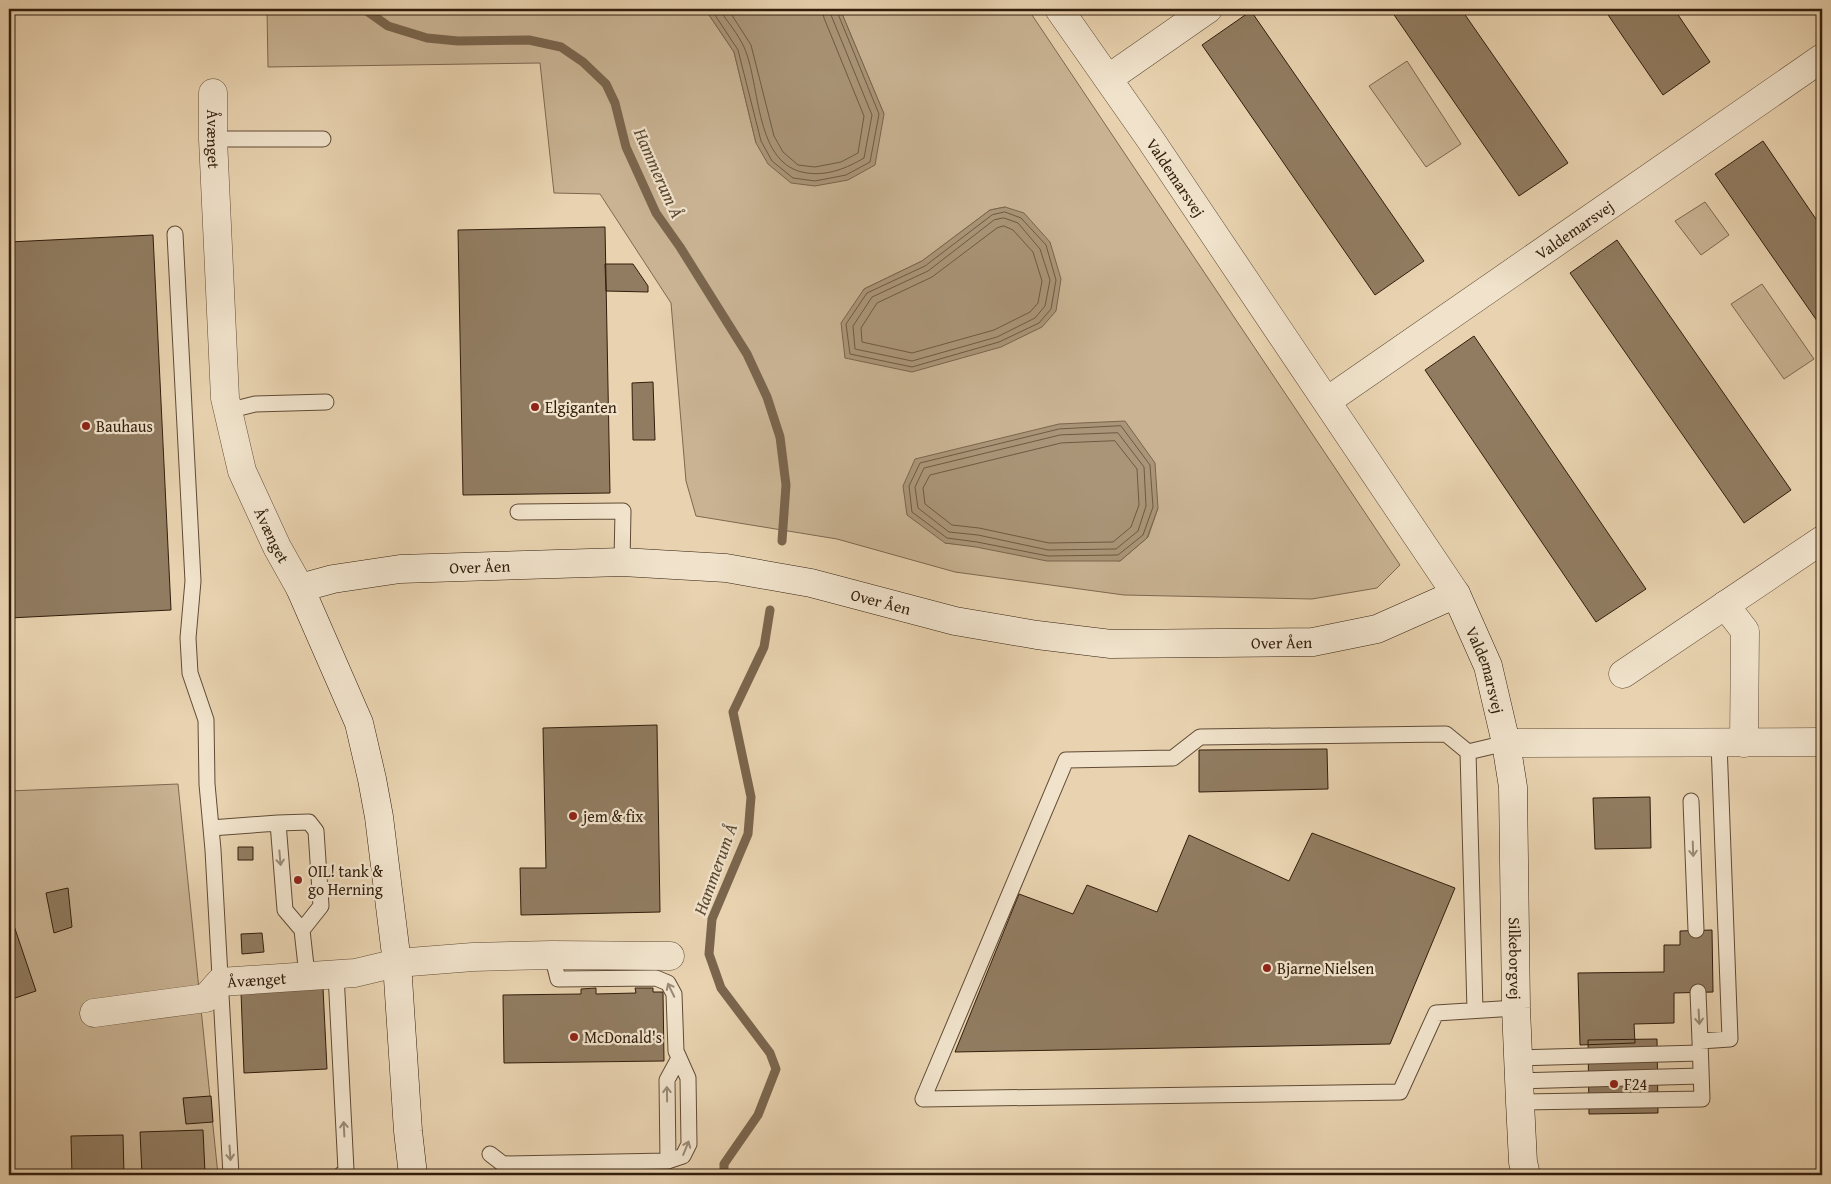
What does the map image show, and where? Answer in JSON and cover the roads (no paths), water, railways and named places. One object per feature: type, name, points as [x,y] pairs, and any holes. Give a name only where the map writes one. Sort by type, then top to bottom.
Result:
[{"type":"street","name":"Valdemarsvej","points":[[1060,9],[1109,78],[1328,401],[1456,594],[1488,666],[1506,743]]},
{"type":"street","points":[[1109,78],[1208,9]]},
{"type":"street","name":"Valdemarsvej","points":[[1328,401],[1822,58]]},
{"type":"street","name":"Åvænget","points":[[213,93],[213,139],[227,411],[242,471],[277,547],[300,588],[360,723],[379,817],[397,963],[408,1131],[413,1175]]},
{"type":"street","points":[[1623,674],[1822,542]]},
{"type":"street","name":"Over Åen","points":[[300,588],[333,579],[400,569],[622,562],[726,568],[811,583],[955,620],[1037,635],[1111,644],[1313,642],[1377,629],[1456,594]]},
{"type":"street","points":[[1726,605],[1745,631],[1732,743]]},
{"type":"street","points":[[1506,743],[1822,742]]},
{"type":"street","name":"Silkeborgvej","points":[[1506,743],[1513,787],[1516,1008],[1523,1162],[1526,1175]]},
{"type":"street","name":"Åvænget","points":[[94,1013],[206,998],[220,982],[355,973],[397,963],[473,957],[552,955],[670,956]]},
{"type":"lane","points":[[213,139],[323,139]]},
{"type":"lane","points":[[175,234],[194,581],[188,638],[190,674],[206,720],[207,780],[232,1175]]},
{"type":"lane","points":[[227,411],[255,404],[326,402]]},
{"type":"lane","points":[[518,512],[624,511],[622,562]]},
{"type":"lane","points":[[1475,1010],[1468,752],[1446,734],[1200,737],[1173,758],[1066,760],[923,1099],[1400,1092],[1436,1013],[1516,1008]]},
{"type":"lane","points":[[1468,752],[1506,743]]},
{"type":"lane","points":[[1519,1080],[1700,1047],[1730,1039],[1732,743]]},
{"type":"lane","points":[[1691,801],[1696,930]]},
{"type":"lane","points":[[211,828],[309,822],[316,831],[321,906],[302,930]]},
{"type":"lane","points":[[278,823],[285,910],[302,930],[307,975]]},
{"type":"lane","points":[[490,1154],[503,1164],[668,1161],[683,1156],[689,1144],[688,1078],[676,1051],[674,994],[668,983],[656,978],[558,979],[552,955]]},
{"type":"lane","points":[[336,974],[346,1170],[341,1175]]},
{"type":"lane","points":[[1519,1080],[1702,1099],[1698,992]]},
{"type":"lane","points":[[668,1161],[667,1080],[679,1058]]},
{"type":"lane","points":[[1519,1080],[1701,1076]]},
{"type":"water","points":[[705,9],[840,9],[884,114],[875,165],[848,180],[815,186],[791,183],[768,164],[756,143],[734,52]]},
{"type":"water","points":[[1005,207],[1024,213],[1050,242],[1061,279],[1056,311],[1042,327],[1001,347],[912,372],[845,358],[841,323],[864,289],[922,261],[990,210]]},
{"type":"water","points":[[1125,421],[1155,463],[1158,508],[1147,538],[1120,561],[1047,561],[945,543],[907,515],[903,486],[915,459],[1059,424]]},
{"type":"waterway","name":"Hammerum Å","points":[[364,9],[388,26],[427,38],[458,41],[529,40],[561,47],[583,62],[606,84],[615,103],[626,147],[656,213],[680,247],[747,354],[767,397],[780,437],[786,485],[782,541]]},
{"type":"waterway","name":"Hammerum Å","points":[[724,1175],[724,1164],[758,1115],[776,1069],[770,1053],[721,988],[709,954],[712,919],[748,834],[751,797],[733,712],[764,647],[770,610]]},
{"type":"place","name":"Elgiganten","points":[[535,407]]},
{"type":"place","name":"Bauhaus","points":[[86,426]]},
{"type":"place","name":"jem & fix","points":[[573,816]]},
{"type":"place","name":"OIL! tank & go Herning","points":[[298,880]]},
{"type":"place","name":"Bjarne Nielsen","points":[[1267,968]]},
{"type":"place","name":"McDonald's","points":[[574,1037]]},
{"type":"place","name":"F24","points":[[1614,1084]]}]
